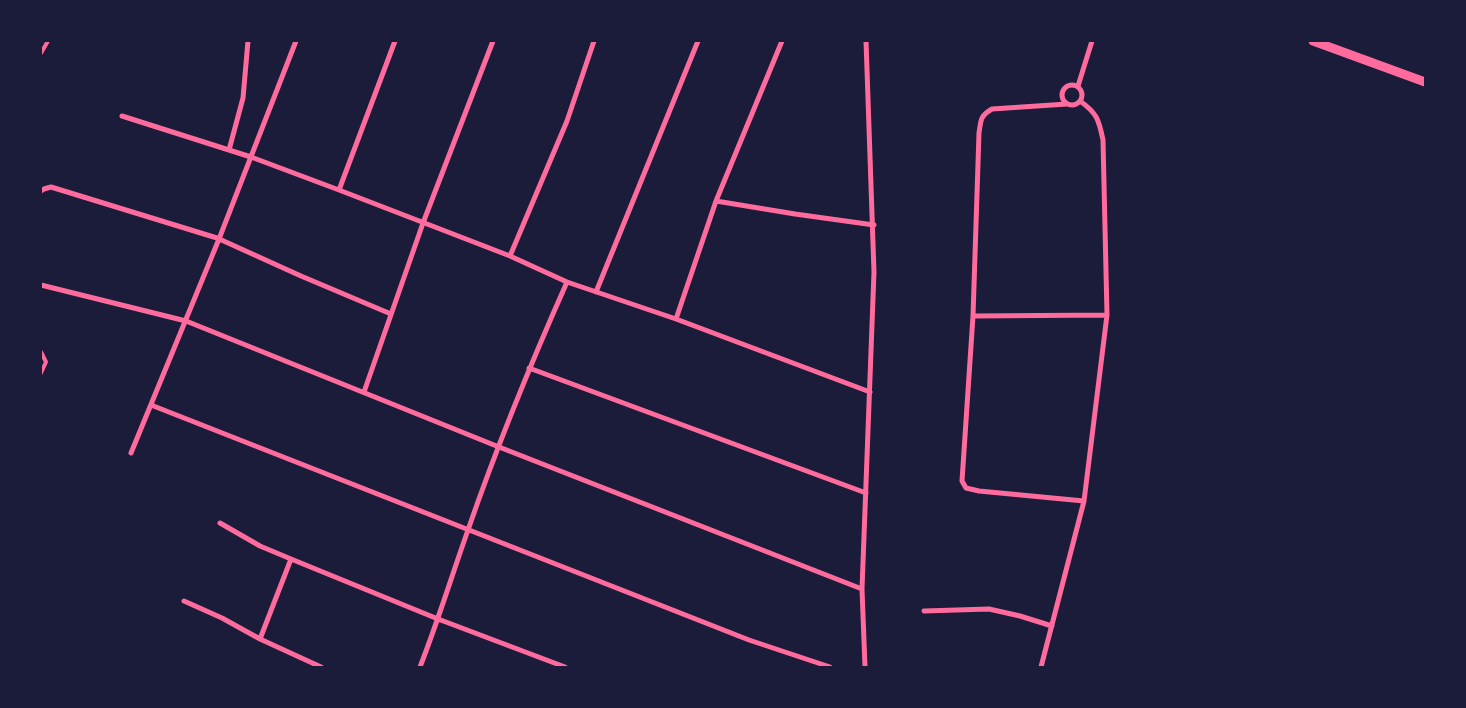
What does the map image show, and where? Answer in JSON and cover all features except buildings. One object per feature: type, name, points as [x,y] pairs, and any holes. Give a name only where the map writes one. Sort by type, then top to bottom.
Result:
[{"type":"street","points":[[229,150],[243,98],[248,41]]},
{"type":"street","points":[[131,453],[219,239],[296,41]]},
{"type":"street","points":[[339,190],[396,41]]},
{"type":"street","points":[[364,392],[423,222],[493,41]]},
{"type":"street","points":[[510,256],[566,121],[594,41]]},
{"type":"street","points":[[596,292],[698,41]]},
{"type":"street","points":[[676,319],[716,200],[782,41]]},
{"type":"street","points":[[865,667],[862,589],[874,272],[874,225],[866,41]]},
{"type":"street","points":[[1084,500],[979,491],[966,488],[962,481],[973,316],[981,118],[992,109],[1077,105],[1080,102],[1082,93],[1078,86],[1092,41]]},
{"type":"street","points":[[1313,41],[1425,82]]},
{"type":"street","points":[[1067,104],[1062,97],[1065,88],[1078,86]]},
{"type":"street","points":[[1041,667],[1084,500],[1106,315],[1103,140],[1100,122],[1092,110],[1080,102]]},
{"type":"street","points":[[122,116],[251,157],[510,256],[567,282],[676,319],[870,392]]},
{"type":"street","points":[[41,191],[44,188],[51,187],[219,239],[300,276],[391,314]]},
{"type":"street","points":[[716,200],[874,225]]},
{"type":"street","points":[[420,667],[468,530],[529,368],[567,282]]},
{"type":"street","points":[[41,285],[186,321],[499,447],[862,589]]},
{"type":"street","points":[[973,316],[1106,315]]},
{"type":"street","points":[[529,368],[866,493]]},
{"type":"street","points":[[151,405],[749,640],[830,667]]},
{"type":"street","points":[[220,523],[260,546],[291,559],[438,619],[565,667]]},
{"type":"street","points":[[260,640],[291,559]]},
{"type":"street","points":[[184,601],[222,618],[260,640],[321,667]]},
{"type":"street","points":[[924,611],[989,609],[1052,626]]},
{"type":"lane","points":[[41,53],[48,41]]},
{"type":"lane","points":[[41,352],[46,362],[41,374]]}]
